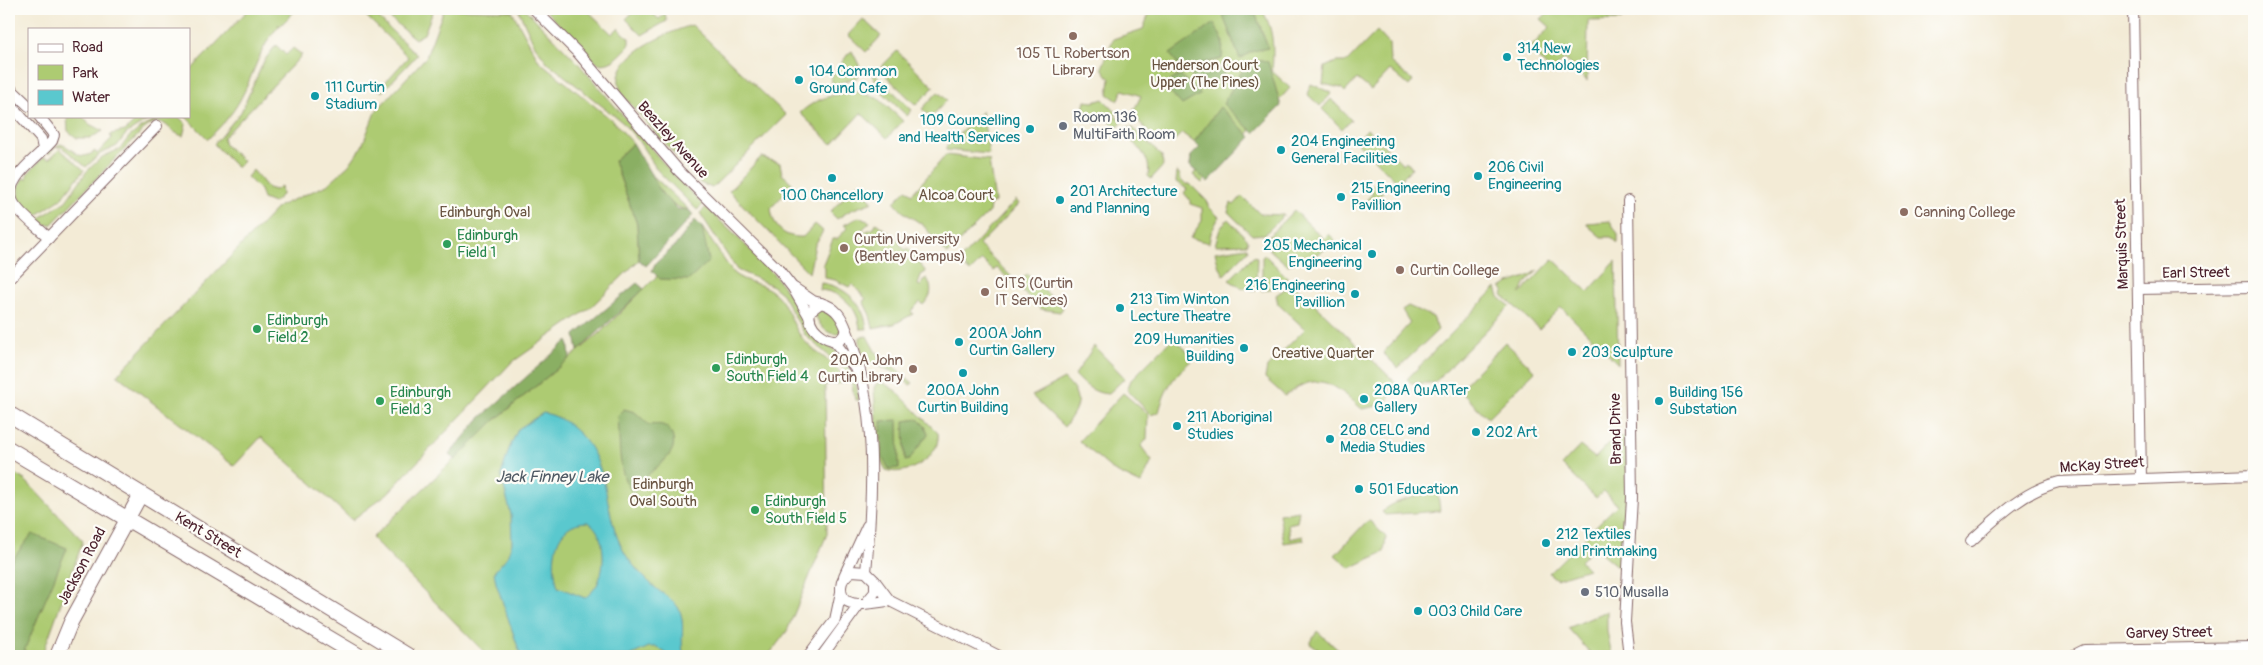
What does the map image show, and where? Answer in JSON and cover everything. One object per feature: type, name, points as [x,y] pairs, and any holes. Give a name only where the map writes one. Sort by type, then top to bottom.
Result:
[{"type":"main road","name":"Kent Street","points":[[9,414],[408,656]]},
{"type":"main road","name":"Kent Street","points":[[9,449],[359,656]]},
{"type":"street","name":"Beazley Avenue","points":[[534,9],[579,54],[679,171],[772,263],[793,288],[808,316],[820,333],[834,341],[863,378]]},
{"type":"street","name":"Marquis Street","points":[[2133,9],[2134,191],[2138,289],[2141,478]]},
{"type":"street","points":[[9,87],[28,105]]},
{"type":"street","points":[[9,103],[41,139],[43,149]]},
{"type":"street","points":[[41,118],[54,135],[52,141],[14,180],[10,194],[15,205],[49,238]]},
{"type":"street","points":[[9,279],[157,126]]},
{"type":"street","name":"Brand Drive","points":[[1628,202],[1632,498],[1625,622],[1629,656]]},
{"type":"street","name":"Earl Street","points":[[2138,289],[2254,287]]},
{"type":"street","name":"Beazley Avenue","points":[[793,288],[838,313],[847,331],[863,378],[869,444],[871,518],[866,572]]},
{"type":"street","points":[[808,316],[813,307],[821,303]]},
{"type":"street","points":[[834,341],[840,340],[847,331]]},
{"type":"street","name":"McKay Street","points":[[1971,541],[2019,500],[2039,487],[2059,482],[2254,474]]},
{"type":"street","name":"Jackson Road","points":[[57,656],[71,622],[141,494]]},
{"type":"street","name":"Beazley Avenue","points":[[844,578],[871,518]]},
{"type":"street","points":[[808,656],[835,620],[844,578],[852,571],[866,572],[890,601],[1000,656]]},
{"type":"street","points":[[822,656],[862,604],[875,592],[875,581]]},
{"type":"street","points":[[841,592],[848,602],[862,604],[890,601]]},
{"type":"street","name":"Garvey Street","points":[[2072,656],[2084,650],[2254,647]]},
{"type":"green space","points":[[249,9],[297,9],[280,26],[278,24],[279,26],[266,43],[237,105],[226,121],[208,139],[187,118],[190,118],[190,71]]},
{"type":"green space","points":[[369,9],[417,55],[382,92],[375,86],[378,83],[382,86],[408,57],[364,14]]},
{"type":"green space","points":[[379,9],[434,9],[424,34],[415,39]]},
{"type":"green space","name":"Edinburgh Oval","points":[[444,9],[512,11],[539,61],[613,121],[633,143],[614,161],[637,224],[639,260],[590,308],[511,363],[388,493],[352,520],[261,437],[234,466],[117,375],[279,206],[327,185],[349,165],[362,146],[375,112],[426,57]]},
{"type":"green space","points":[[518,9],[525,9],[578,63],[672,173],[703,205],[697,210],[658,171],[638,140],[622,122],[547,62],[534,44]]},
{"type":"green space","points":[[544,9],[586,9],[612,34],[618,28],[629,38],[629,46],[611,62],[597,63]]},
{"type":"green space","points":[[628,9],[647,9],[659,19],[665,14],[667,21],[642,35],[626,19],[632,13]]},
{"type":"green space","name":"Henderson Court Upper (The Pines)","points":[[1151,9],[1261,9],[1271,31],[1272,71],[1290,88],[1202,183],[1193,175],[1196,171],[1190,166],[1191,156],[1200,147],[1182,133],[1174,141],[1159,143],[1132,114],[1141,96],[1123,90],[1118,101],[1108,94],[1110,79],[1102,68],[1113,39],[1143,29]]},
{"type":"green space","points":[[1236,9],[1244,9],[1246,13],[1256,15],[1268,48],[1253,51],[1240,59],[1223,16]]},
{"type":"green space","points":[[1551,9],[1621,9],[1621,20],[1588,21],[1587,81],[1564,59],[1552,72],[1529,49],[1550,27],[1541,19]]},
{"type":"green space","points":[[863,19],[881,36],[866,52],[848,35]]},
{"type":"green space","points":[[1214,23],[1223,41],[1222,59],[1181,68],[1170,54]]},
{"type":"green space","points":[[692,25],[786,115],[712,188],[700,183],[624,97],[619,83],[621,71],[638,50],[666,35]]},
{"type":"green space","points":[[1377,31],[1389,44],[1390,62],[1413,81],[1409,86],[1390,70],[1371,90],[1357,79],[1345,92],[1341,88],[1323,84],[1325,67],[1336,62],[1347,62]]},
{"type":"green space","points":[[276,45],[286,55],[293,48],[302,55],[223,138],[225,145],[243,161],[237,168],[214,144],[241,112],[264,61]]},
{"type":"green space","points":[[852,51],[859,65],[858,77],[834,85],[830,79]]},
{"type":"green space","points":[[897,51],[934,87],[916,105],[879,69]]},
{"type":"green space","points":[[1262,60],[1268,62],[1281,106],[1254,133],[1223,104],[1245,66]]},
{"type":"green space","points":[[1221,67],[1225,72],[1221,78],[1205,89],[1189,74]]},
{"type":"green space","points":[[875,74],[912,110],[907,116],[882,92],[873,76]]},
{"type":"green space","points":[[1180,75],[1201,94],[1182,105],[1164,85]]},
{"type":"green space","points":[[1311,84],[1332,93],[1320,106],[1307,94]]},
{"type":"green space","points":[[856,91],[879,99],[903,121],[887,138],[861,113],[832,144],[800,113],[812,104],[826,98]]},
{"type":"green space","points":[[938,92],[947,100],[931,117],[922,109]]},
{"type":"green space","points":[[1103,99],[1117,113],[1115,116],[1123,122],[1117,128],[1105,116],[1098,124],[1082,113],[1085,101],[1094,102]]},
{"type":"green space","points":[[1331,99],[1351,120],[1342,129],[1322,109]]},
{"type":"green space","points":[[1220,107],[1251,137],[1208,182],[1190,166],[1191,156],[1200,147],[1194,142]]},
{"type":"green space","points":[[982,111],[989,154],[946,150],[946,147]]},
{"type":"green space","points":[[67,118],[84,118],[89,124],[103,131],[90,138],[77,138],[68,131]]},
{"type":"green space","points":[[138,118],[151,118],[126,134],[117,146],[100,154],[86,167],[62,147],[56,147],[49,154],[48,152],[60,144],[81,155],[89,155],[95,151],[97,154],[112,138],[111,134],[125,131]]},
{"type":"green space","points":[[160,118],[180,118],[186,124],[183,136],[177,134],[161,122],[151,124],[52,224],[46,225],[40,221],[40,218],[66,201],[87,171],[102,157],[120,149],[129,137],[144,126]]},
{"type":"green space","points":[[1128,128],[1133,128],[1162,156],[1163,166],[1151,179],[1148,176],[1148,163],[1142,152],[1123,133]]},
{"type":"green space","points":[[1367,129],[1403,164],[1406,161],[1412,168],[1399,181],[1399,178],[1396,181],[1357,142]]},
{"type":"green space","points":[[633,143],[662,194],[677,209],[689,210],[693,215],[646,266],[639,260],[637,224],[614,161]]},
{"type":"green space","points":[[60,149],[84,170],[61,199],[37,215],[33,215],[19,200],[18,188],[23,178],[27,179],[27,174],[44,157],[49,159]]},
{"type":"green space","name":"Alcoa Court","points":[[946,155],[989,160],[995,202],[990,205],[989,212],[947,254],[923,225],[902,211],[894,202],[907,189],[912,194]]},
{"type":"green space","points":[[761,157],[780,163],[782,174],[793,184],[771,208],[774,221],[780,230],[790,236],[803,237],[815,224],[823,231],[815,245],[809,273],[729,191]]},
{"type":"green space","points":[[253,170],[268,188],[275,190],[281,186],[282,195],[273,203],[263,199],[260,190],[247,177]]},
{"type":"green space","points":[[1177,171],[1180,179],[1185,184],[1190,184],[1207,201],[1208,206],[1219,217],[1211,233],[1209,243],[1190,238],[1202,221],[1202,208],[1190,204],[1190,200],[1184,193],[1187,189],[1176,182]]},
{"type":"green space","points":[[650,173],[689,210],[670,202],[661,192]]},
{"type":"green space","points":[[1380,178],[1388,186],[1368,207],[1364,203],[1373,193],[1369,189]]},
{"type":"green space","points":[[858,183],[873,202],[851,210],[837,219],[830,212]]},
{"type":"green space","points":[[1242,196],[1260,214],[1284,215],[1265,234],[1252,235],[1228,212],[1231,203],[1234,205]]},
{"type":"green space","points":[[1016,200],[1019,204],[979,245],[1018,283],[1027,274],[1063,308],[1060,312],[1041,309],[997,268],[993,271],[982,260],[970,272],[959,261]]},
{"type":"green space","points":[[706,207],[774,275],[816,332],[840,356],[852,374],[857,386],[859,400],[855,400],[852,385],[845,370],[805,335],[782,294],[771,285],[737,270],[700,213]]},
{"type":"green space","points":[[1294,210],[1324,239],[1329,234],[1336,241],[1325,250],[1313,256],[1287,265],[1270,250],[1269,236]]},
{"type":"green space","points":[[859,217],[870,222],[862,230],[864,232],[874,228],[876,223],[901,242],[900,244],[905,250],[908,248],[926,272],[921,275],[918,285],[921,286],[923,280],[927,278],[931,289],[928,298],[923,305],[920,302],[911,311],[913,314],[894,324],[873,328],[870,315],[863,301],[866,299],[852,284],[849,287],[835,280],[825,278],[825,267],[823,264],[833,239],[837,239],[847,228],[844,225]]},
{"type":"green space","points":[[1228,219],[1248,240],[1247,244],[1215,245],[1220,229]]},
{"type":"green space","points":[[695,220],[702,227],[709,261],[689,280],[660,279],[652,271],[656,263],[675,246]]},
{"type":"green space","points":[[1610,221],[1618,234],[1618,243],[1611,237],[1601,237],[1587,225],[1587,223]]},
{"type":"green space","name":"Edinburgh Oval South","points":[[702,227],[733,273],[742,279],[767,288],[782,301],[803,339],[838,369],[846,383],[825,385],[827,534],[787,631],[768,656],[488,656],[372,538],[495,420],[599,334],[679,254]]},
{"type":"green space","points":[[1247,247],[1248,251],[1224,275],[1218,264],[1215,252]]},
{"type":"green space","points":[[1265,255],[1288,278],[1273,288],[1262,291],[1262,257]]},
{"type":"green space","points":[[1253,256],[1257,257],[1256,291],[1240,287],[1229,280]]},
{"type":"green space","points":[[1553,259],[1588,292],[1616,261],[1618,364],[1561,307],[1539,329],[1502,295],[1504,290],[1501,288],[1538,270],[1526,283],[1520,294]]},
{"type":"green space","points":[[637,283],[644,289],[578,351],[575,335]]},
{"type":"green space","points":[[821,283],[846,292],[858,304],[867,329],[860,329],[856,314],[842,297],[820,290]]},
{"type":"green space","name":"Creative Quarter","points":[[1293,283],[1396,383],[1396,389],[1383,405],[1362,409],[1334,387],[1326,383],[1317,382],[1307,383],[1285,396],[1265,378],[1267,367],[1305,329],[1278,304],[1276,295]]},
{"type":"green space","points":[[1496,288],[1499,297],[1510,306],[1434,383],[1411,383],[1407,379]]},
{"type":"green space","points":[[1408,306],[1433,317],[1438,330],[1398,368],[1383,353],[1410,323],[1402,310]]},
{"type":"green space","points":[[819,310],[826,312],[835,319],[841,329],[839,334],[830,333],[821,325],[815,314]]},
{"type":"green space","points":[[867,336],[875,351],[913,383],[910,385],[891,371],[872,364],[864,358],[860,346],[860,337]]},
{"type":"green space","points":[[1172,339],[1175,339],[1194,358],[1172,382],[1159,412],[1151,415],[1127,390],[1131,380]]},
{"type":"green space","points":[[568,340],[570,358],[495,420],[455,460],[449,455],[479,419]]},
{"type":"green space","points":[[1505,342],[1535,371],[1488,418],[1459,390]]},
{"type":"green space","points":[[1094,346],[1125,378],[1108,394],[1094,390],[1075,375]]},
{"type":"green space","points":[[1064,379],[1075,391],[1077,402],[1073,414],[1064,427],[1032,396]]},
{"type":"green space","points":[[882,382],[896,391],[938,433],[938,442],[935,450],[929,457],[913,468],[904,471],[894,472],[886,470],[878,456],[874,388],[876,384]]},
{"type":"green space","points":[[1123,393],[1148,414],[1147,439],[1141,446],[1152,461],[1141,484],[1114,471],[1079,441]]},
{"type":"green space","points":[[624,409],[635,412],[649,425],[663,425],[670,431],[673,438],[672,451],[633,492],[624,478],[620,457],[618,416]]},
{"type":"green space","points":[[918,419],[925,426],[928,434],[909,460],[905,461],[904,421]]},
{"type":"green space","points":[[898,420],[899,468],[889,469],[882,457],[881,421]]},
{"type":"green space","points":[[1615,437],[1627,437],[1629,504],[1624,572],[1594,547],[1580,561],[1588,569],[1556,579],[1549,573],[1617,505],[1604,491],[1596,498],[1562,465],[1580,446],[1595,458]]},
{"type":"green space","points":[[9,471],[25,480],[83,541],[42,656],[9,656]]},
{"type":"green space","points":[[1437,485],[1440,511],[1385,515],[1382,512],[1395,503],[1423,494]]},
{"type":"green space","points":[[1299,511],[1297,522],[1288,524],[1290,539],[1303,536],[1304,540],[1284,543],[1279,514]]},
{"type":"green space","points":[[1370,521],[1386,537],[1384,552],[1350,568],[1335,555],[1366,522]]},
{"type":"green space","points":[[32,534],[67,548],[22,656],[9,656],[9,564]]},
{"type":"green space","points":[[1607,611],[1607,631],[1612,656],[1593,656],[1568,628]]},
{"type":"green space","points":[[1317,631],[1345,656],[1329,656],[1310,644]]},
{"type":"water","name":"Jack Finney Lake","points":[[543,413],[563,420],[585,440],[600,468],[615,530],[624,552],[642,575],[671,600],[681,613],[684,656],[670,656],[657,647],[649,647],[629,656],[521,656],[494,572],[507,557],[512,543],[511,515],[501,475],[509,449],[518,429]],"holes":[[[588,522],[594,526],[601,540],[603,565],[597,585],[585,598],[558,587],[554,566],[555,555],[557,545],[567,528]]]},
{"type":"place","name":"105 TL Robertson Library","points":[[1073,36]]},
{"type":"place","name":"314 New Technologies","points":[[1507,57]]},
{"type":"place","name":"104 Common Ground Cafe","points":[[799,80]]},
{"type":"place","name":"111 Curtin Stadium","points":[[315,96]]},
{"type":"place","name":"Room 136 MultiFaith Room","points":[[1063,126]]},
{"type":"place","name":"109 Counselling and Health Services","points":[[1030,129]]},
{"type":"place","name":"204 Engineering General Facilities","points":[[1281,150]]},
{"type":"place","name":"206 Civil Engineering","points":[[1478,176]]},
{"type":"place","name":"100 Chancellory","points":[[832,178]]},
{"type":"place","name":"215 Engineering Pavillion","points":[[1341,197]]},
{"type":"place","name":"201 Architecture and Planning","points":[[1060,200]]},
{"type":"place","name":"Canning College","points":[[1904,212]]},
{"type":"place","name":"Edinburgh Field 1","points":[[447,244]]},
{"type":"place","name":"Curtin University (Bentley Campus)","points":[[844,248]]},
{"type":"place","name":"205 Mechanical Engineering","points":[[1372,254]]},
{"type":"place","name":"Curtin College","points":[[1400,270]]},
{"type":"place","name":"CITS (Curtin IT Services)","points":[[985,292]]},
{"type":"place","name":"216 Engineering Pavillion","points":[[1355,294]]},
{"type":"place","name":"213 Tim Winton Lecture Theatre","points":[[1120,308]]},
{"type":"place","name":"Edinburgh Field 2","points":[[257,329]]},
{"type":"place","name":"200A John Curtin Gallery","points":[[959,342]]},
{"type":"place","name":"209 Humanities Building","points":[[1244,348]]},
{"type":"place","name":"203 Sculpture","points":[[1572,352]]},
{"type":"place","name":"Edinburgh South Field 4","points":[[716,368]]},
{"type":"place","name":"200A John Curtin Library","points":[[913,369]]},
{"type":"place","name":"200A John Curtin Building","points":[[963,373]]},
{"type":"place","name":"208A QuARTer Gallery","points":[[1364,399]]},
{"type":"place","name":"Edinburgh Field 3","points":[[380,401]]},
{"type":"place","name":"Building 156 Substation","points":[[1659,401]]},
{"type":"place","name":"211 Aboriginal Studies","points":[[1177,426]]},
{"type":"place","name":"202 Art","points":[[1476,432]]},
{"type":"place","name":"208 CELC and Media Studies","points":[[1330,439]]},
{"type":"place","name":"501 Education","points":[[1359,489]]},
{"type":"place","name":"Edinburgh South Field 5","points":[[755,510]]},
{"type":"place","name":"212 Textiles and Printmaking","points":[[1546,543]]},
{"type":"place","name":"510 Musalla","points":[[1585,592]]},
{"type":"place","name":"003 Child Care","points":[[1418,611]]}]
